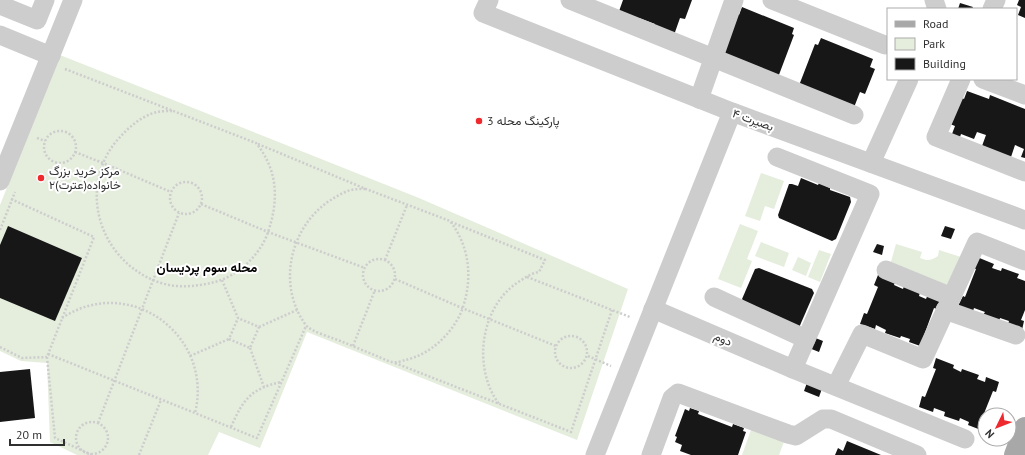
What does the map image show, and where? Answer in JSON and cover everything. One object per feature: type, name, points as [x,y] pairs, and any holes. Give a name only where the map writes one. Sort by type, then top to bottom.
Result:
[{"type":"main road","points":[[1015,455],[1025,428]]},
{"type":"street","points":[[0,5],[37,20],[45,0]]},
{"type":"street","points":[[3,189],[73,0]]},
{"type":"street","points":[[570,0],[854,115]]},
{"type":"street","points":[[699,99],[734,0]]},
{"type":"street","points":[[772,0],[885,45]]},
{"type":"street","name":"بصیرت ۴","points":[[486,7],[699,99],[1025,220]]},
{"type":"street","points":[[0,35],[51,56]]},
{"type":"street","points":[[872,164],[908,80]]},
{"type":"street","points":[[961,80],[936,137],[1025,172]]},
{"type":"street","points":[[986,80],[1025,95]]},
{"type":"street","points":[[595,455],[732,112]]},
{"type":"street","points":[[777,157],[870,194],[793,369]]},
{"type":"street","points":[[836,386],[862,334],[923,359],[977,242],[1025,260]]},
{"type":"street","points":[[886,270],[949,304],[1016,335]]},
{"type":"street","points":[[714,297],[806,339]]},
{"type":"street","name":"دوم","points":[[653,309],[793,369],[965,439]]},
{"type":"street","points":[[651,455],[672,398],[678,393],[687,395],[796,436],[823,419],[831,419],[917,455]]},
{"type":"path","points":[[66,68],[545,260],[539,272],[526,277],[510,288],[496,305],[485,332],[483,352],[485,370],[492,393],[500,405]]},
{"type":"path","points":[[172,111],[157,112],[142,119],[129,128],[117,140],[108,153],[103,163],[97,185],[96,201],[99,218],[104,234],[112,248],[136,271],[153,280],[166,284],[183,286],[200,286],[222,280],[233,274],[247,263],[258,250],[273,219],[276,202],[275,184],[270,167],[263,151],[256,143]]},
{"type":"path","points":[[57,132],[67,134],[74,142],[75,152],[69,160],[59,163],[54,162],[46,156],[44,151],[45,141],[52,134],[57,132]]},
{"type":"path","points":[[38,138],[45,141]]},
{"type":"path","points":[[75,152],[171,192]]},
{"type":"path","points":[[183,182],[194,185],[201,193],[201,204],[194,212],[190,214],[179,213],[172,206],[170,197],[171,192],[183,182]]},
{"type":"path","points":[[3,189],[94,237],[47,355],[55,438],[92,455]]},
{"type":"path","points":[[366,189],[351,190],[322,206],[310,218],[301,231],[296,242],[290,263],[292,296],[297,310],[306,326],[394,363],[570,432],[612,310],[526,277]]},
{"type":"path","points":[[201,204],[268,232],[365,268]]},
{"type":"path","points":[[385,260],[407,205]]},
{"type":"path","points":[[98,423],[179,213]]},
{"type":"path","points":[[394,363],[416,357],[426,352],[440,341],[452,328],[462,308],[466,297],[469,280],[468,262],[464,245],[450,221]]},
{"type":"path","points":[[375,259],[385,260],[389,262],[394,270],[395,279],[385,290],[375,290],[366,284],[364,279],[365,268],[375,259]]},
{"type":"path","points":[[395,279],[556,346]]},
{"type":"path","points":[[222,280],[238,318],[259,327]]},
{"type":"path","points":[[353,346],[375,290]]},
{"type":"path","points":[[62,318],[76,310],[98,303],[113,302],[141,309],[155,316],[171,328],[179,337],[190,356],[197,380],[195,413]]},
{"type":"path","points":[[264,387],[250,348],[259,327],[297,310]]},
{"type":"path","points":[[190,356],[229,339],[238,318]]},
{"type":"path","points":[[0,347],[22,358],[47,355],[257,438],[306,326]]},
{"type":"path","points":[[575,336],[580,338],[587,346],[588,356],[586,361],[578,368],[567,368],[562,366],[556,357],[556,346],[564,338],[575,336]]},
{"type":"path","points":[[229,339],[250,348]]},
{"type":"path","points":[[588,356],[628,373]]},
{"type":"path","points":[[231,427],[240,406],[244,401],[264,387],[281,382]]},
{"type":"path","points":[[139,455],[162,400]]},
{"type":"path","points":[[88,422],[98,423],[107,433],[107,443],[101,451],[87,454],[77,442],[77,432],[88,422]]},
{"type":"green space","points":[[60,55],[419,198],[628,289],[577,440],[307,332],[260,448],[219,432],[208,455],[77,455],[50,442],[47,363],[21,361],[0,351],[0,205]]},
{"type":"green space","points":[[761,173],[784,181],[774,209],[765,206],[760,221],[745,216]]},
{"type":"green space","points":[[740,224],[758,231],[747,259],[752,261],[741,288],[718,279]]},
{"type":"green space","points":[[761,242],[789,253],[784,267],[755,256]]},
{"type":"green space","points":[[896,244],[922,252],[920,258],[925,260],[931,260],[938,256],[939,250],[961,257],[954,280],[944,286],[890,265]]},
{"type":"green space","points":[[819,250],[831,254],[820,282],[808,277]]},
{"type":"green space","points":[[798,257],[811,263],[806,276],[792,270]]},
{"type":"green space","points":[[752,427],[785,439],[779,455],[742,455]]},
{"type":"building","points":[[623,0],[692,0],[685,19],[680,18],[674,35],[654,27],[655,24],[639,18],[638,21],[618,14]]},
{"type":"building","points":[[1019,0],[1025,0],[1025,18],[1018,15],[1021,7],[1017,5]]},
{"type":"building","points":[[960,3],[973,7],[972,8],[958,8]]},
{"type":"building","points":[[742,7],[794,28],[792,34],[794,35],[777,80],[722,58],[734,13],[739,15]]},
{"type":"building","points":[[821,38],[873,59],[870,67],[875,69],[865,94],[860,92],[853,110],[798,88],[815,44],[818,45]]},
{"type":"building","points":[[967,91],[989,99],[990,95],[1025,109],[1025,158],[1021,157],[1024,149],[1015,145],[1011,157],[982,146],[986,135],[977,132],[974,139],[961,134],[960,137],[952,134],[955,126],[950,124],[960,97],[964,99]]},
{"type":"building","points":[[801,178],[818,185],[819,183],[830,188],[830,190],[850,197],[851,202],[836,239],[832,241],[779,218],[778,215],[789,184],[798,186]]},
{"type":"building","points":[[8,226],[82,258],[55,321],[0,298],[0,245]]},
{"type":"building","points":[[945,226],[955,229],[951,239],[941,236]]},
{"type":"building","points":[[877,244],[884,246],[882,255],[873,252]]},
{"type":"building","points":[[977,257],[994,264],[992,268],[1001,271],[1002,268],[1019,274],[1017,278],[1025,281],[1025,310],[1021,320],[1024,321],[1022,330],[1008,324],[1009,321],[1000,318],[999,321],[983,315],[985,312],[974,308],[973,311],[958,306],[963,296],[965,297],[976,269],[973,268]]},
{"type":"building","points":[[759,268],[812,289],[814,293],[798,330],[744,302],[742,299],[755,269]]},
{"type":"building","points":[[878,275],[895,282],[894,285],[903,289],[904,286],[920,292],[919,296],[926,299],[928,294],[941,299],[937,309],[934,308],[923,338],[923,347],[909,342],[910,339],[901,336],[900,338],[885,333],[886,330],[876,325],[875,329],[860,324],[864,313],[867,314],[878,287],[874,285]]},
{"type":"building","points":[[813,337],[823,341],[819,352],[809,348]]},
{"type":"building","points":[[936,358],[954,365],[953,368],[961,372],[962,369],[979,375],[977,379],[985,382],[986,377],[999,382],[996,392],[993,391],[987,407],[977,407],[977,428],[968,425],[969,422],[960,418],[959,421],[944,416],[945,412],[934,408],[933,412],[919,407],[922,396],[925,397],[936,369],[933,368]]},
{"type":"building","points":[[30,369],[35,418],[0,422],[0,372]]},
{"type":"building","points":[[809,377],[824,383],[819,397],[804,391]]},
{"type":"building","points":[[690,408],[699,411],[698,414],[732,427],[733,424],[744,428],[743,431],[746,432],[738,455],[691,455],[680,451],[682,445],[675,442],[677,437],[675,436],[685,409],[689,411]]},
{"type":"building","points":[[847,441],[881,455],[835,455],[838,448],[843,451]]},
{"type":"place","name":"پارکینگ محله 3","points":[[479,121]]},
{"type":"place","name":"مرکز خرید بزرگ خانواده(عترت)۲","points":[[41,178]]},
{"type":"district","name":"محله سوم پردیسان","points":[[207,267]]}]
